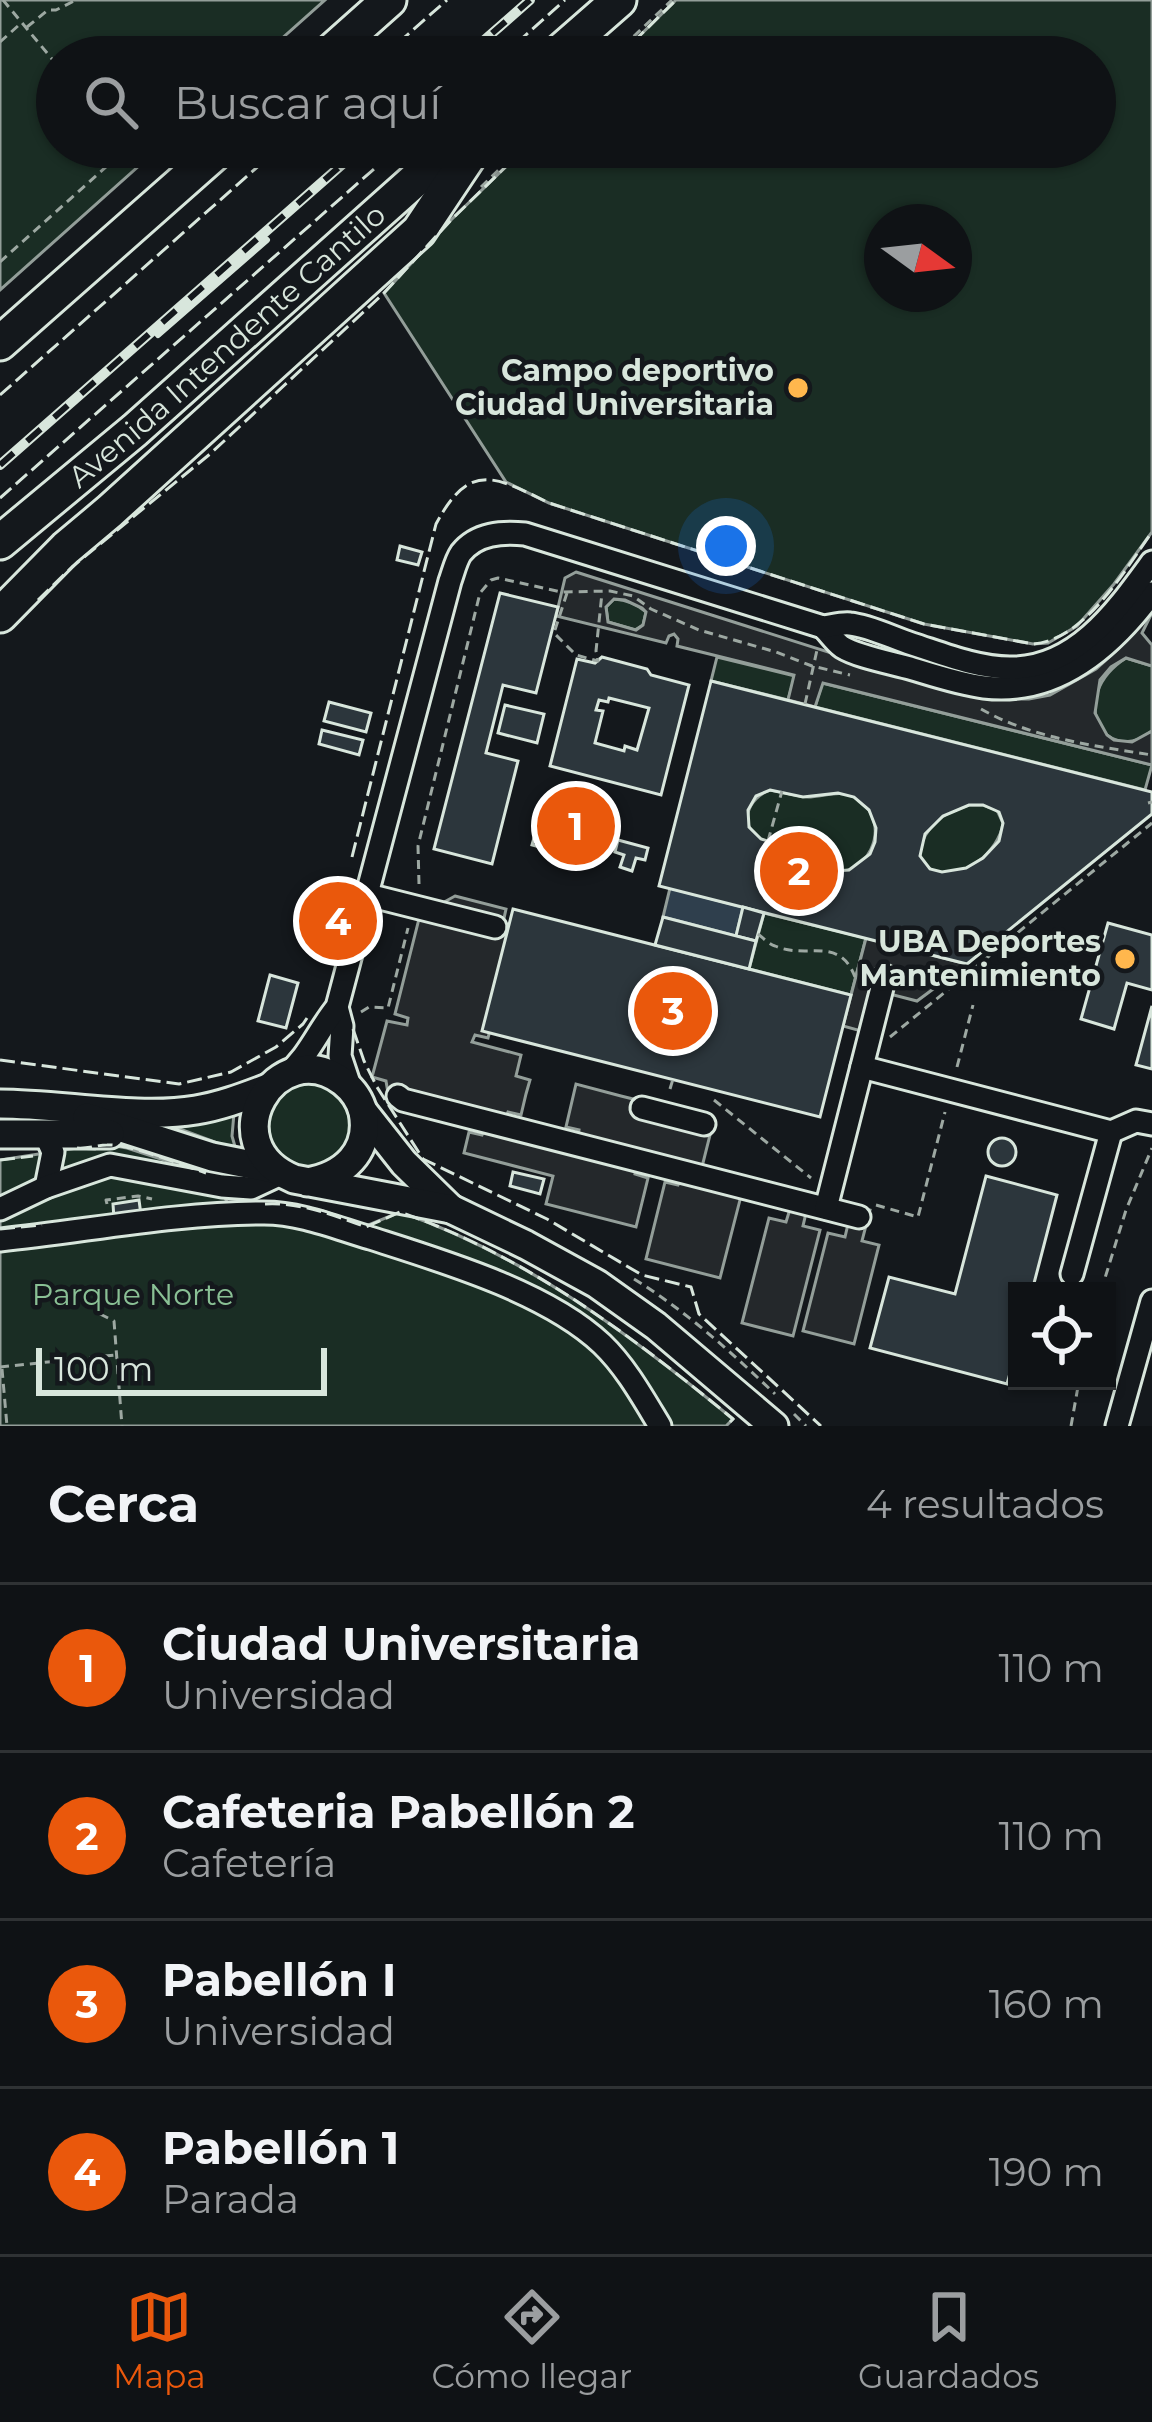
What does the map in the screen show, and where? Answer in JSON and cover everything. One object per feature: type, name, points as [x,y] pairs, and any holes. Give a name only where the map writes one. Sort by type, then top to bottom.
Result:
[{"type":"highway","points":[[349,36],[389,0]]},
{"type":"highway","points":[[578,36],[620,0]]},
{"type":"highway","points":[[0,343],[199,168]]},
{"type":"highway","name":"Avenida Intendente Cantilo","points":[[0,542],[135,430],[428,168]]},
{"type":"highway","points":[[0,615],[66,548],[418,231],[461,168]]},
{"type":"highway","points":[[0,584],[67,519],[135,430]]},
{"type":"main road","points":[[0,1104],[191,1111],[224,1105],[303,1070],[321,1071],[337,1078],[404,1163],[451,1209]]},
{"type":"main road","points":[[276,1082],[258,1103],[255,1139],[262,1156],[287,1175],[328,1179],[346,1168],[364,1132],[357,1100]]},
{"type":"main road","points":[[58,1107],[212,1156],[451,1209],[597,1284],[685,1347],[774,1426]]},
{"type":"main road","points":[[0,1134],[144,1137]]},
{"type":"lane","points":[[357,1100],[340,1056],[368,895],[450,581],[461,554],[483,537],[525,534],[843,648],[984,687],[1035,684],[1068,672],[1095,656],[1152,592]]},
{"type":"lane","points":[[820,638],[851,624],[988,666],[1034,666],[1062,656],[1102,626],[1152,562]]},
{"type":"lane","points":[[368,895],[495,927]]},
{"type":"lane","points":[[824,1198],[885,976]]},
{"type":"lane","points":[[276,1082],[310,1051],[326,1021],[346,1012]]},
{"type":"lane","points":[[862,1067],[1112,1132],[1136,1120],[1152,1124]]},
{"type":"lane","points":[[398,1096],[869,1211]]},
{"type":"lane","points":[[642,1108],[704,1124]]},
{"type":"lane","points":[[44,1132],[52,1152],[46,1187]]},
{"type":"lane","points":[[1072,1274],[1112,1132]]},
{"type":"lane","points":[[0,1209],[110,1165],[251,1188],[287,1175]]},
{"type":"lane","points":[[0,1240],[185,1218],[263,1213],[305,1218],[465,1270],[574,1322],[602,1343],[661,1426]]},
{"type":"lane","points":[[1117,1426],[1152,1301]]},
{"type":"path","points":[[3,0],[36,42]]},
{"type":"path","points":[[0,42],[48,10],[76,0]]},
{"type":"path","points":[[634,36],[673,0]]},
{"type":"path","points":[[0,262],[105,168]]},
{"type":"path","points":[[346,1012],[388,1007],[420,883],[418,846],[480,593],[491,580],[633,596],[698,630],[862,678]]},
{"type":"path","points":[[567,591],[554,634],[576,655],[598,661],[602,591]]},
{"type":"path","points":[[805,704],[820,638]]},
{"type":"path","points":[[969,702],[1006,723],[1086,745],[1152,754]]},
{"type":"path","points":[[769,842],[782,791]]},
{"type":"path","points":[[887,1040],[1152,823]]},
{"type":"path","points":[[758,934],[773,946],[845,958],[855,977]]},
{"type":"path","points":[[954,1076],[973,1005]]},
{"type":"path","points":[[670,1089],[673,1079]]},
{"type":"path","points":[[869,1211],[918,1217],[949,1099]]},
{"type":"path","points":[[714,1100],[824,1198]]},
{"type":"path","points":[[1104,1282],[1126,1210],[1151,1152]]},
{"type":"path","points":[[100,1314],[114,1321],[122,1426]]},
{"type":"path","points":[[8,1426],[1,1367],[117,1355]]},
{"type":"path","points":[[1070,1426],[1077,1390]]},
{"type":"green space","points":[[0,0],[325,0],[285,36],[36,36],[36,168],[137,168],[0,290]]},
{"type":"green space","name":"Campo deportivo Ciudad Universitaria","points":[[676,0],[1152,0],[1152,532],[1077,626],[1048,643],[924,624],[549,503],[506,482],[384,293],[504,168],[1116,168],[1116,36],[639,36]]},
{"type":"green space","points":[[614,599],[646,612],[643,625],[635,630],[608,622],[606,607]]},
{"type":"green space","points":[[717,657],[795,676],[788,700],[711,681]]},
{"type":"green space","points":[[1126,658],[1152,666],[1152,731],[1120,741],[1107,735],[1095,708],[1108,674]]},
{"type":"green space","points":[[822,683],[1152,765],[1145,790],[815,707]]},
{"type":"green space","points":[[770,790],[808,797],[837,793],[854,797],[874,821],[871,850],[851,869],[836,872],[761,839],[749,826],[748,812]]},
{"type":"green space","points":[[969,805],[997,810],[1003,823],[995,844],[967,868],[944,873],[932,870],[921,858],[925,835],[942,817]]},
{"type":"green space","points":[[764,913],[866,938],[851,995],[749,969]]},
{"type":"green space","points":[[310,1083],[340,1095],[352,1125],[340,1155],[310,1167],[280,1155],[268,1125],[280,1095]]},
{"type":"green space","points":[[234,1113],[236,1150],[169,1125]]},
{"type":"green space","name":"Parque Norte","points":[[104,1144],[217,1177],[228,1205],[280,1203],[366,1226],[400,1212],[446,1230],[576,1300],[733,1419],[726,1426],[0,1426],[0,1160]]},
{"type":"shaded area","points":[[576,572],[910,678],[1004,699],[1050,695],[1096,669],[1152,604],[1142,633],[1152,645],[1152,666],[1126,658],[1111,667],[1100,680],[1095,713],[1114,740],[1132,742],[1152,731],[1152,765],[823,683],[815,707],[788,700],[794,675],[677,646],[674,634],[666,643],[556,616],[565,578]],"holes":[[[614,599],[646,612],[643,625],[636,630],[608,622],[606,607]]]},
{"type":"shaded area","points":[[455,896],[506,909],[503,923],[517,927],[488,1038],[475,1035],[472,1042],[521,1055],[516,1076],[530,1080],[521,1115],[508,1112],[506,1117],[578,1136],[579,1130],[566,1127],[576,1084],[714,1119],[702,1167],[870,1210],[862,1241],[879,1245],[854,1344],[803,1331],[828,1233],[845,1237],[848,1224],[806,1213],[803,1226],[820,1230],[793,1336],[742,1323],[769,1218],[786,1222],[790,1209],[741,1196],[720,1278],[646,1259],[665,1182],[678,1185],[680,1181],[636,1169],[635,1174],[648,1178],[636,1227],[546,1204],[553,1176],[464,1153],[469,1132],[482,1135],[484,1130],[389,1099],[386,1081],[372,1077],[387,1021],[407,1025],[408,1018],[395,1014],[423,903],[437,906]]},
{"type":"shaded area","points":[[866,938],[967,964],[917,1001],[890,994],[879,1036],[843,1026]]},
{"type":"water","points":[[670,888],[743,907],[736,936],[663,917]]},
{"type":"building","points":[[400,546],[422,552],[418,565],[397,560]]},
{"type":"building","points":[[500,593],[558,607],[536,693],[503,685],[486,753],[518,761],[492,864],[434,849]]},
{"type":"building","points":[[602,657],[689,685],[661,795],[550,766],[577,659],[595,663]],"holes":[[[599,700],[649,708],[637,750],[595,743],[603,711],[596,710]]]},
{"type":"building","points":[[711,681],[1152,792],[1152,814],[967,964],[659,886]],"holes":[[[770,790],[803,797],[838,793],[854,797],[869,810],[876,828],[870,854],[849,870],[834,871],[818,867],[791,848],[761,839],[749,827],[748,810],[756,796]],[[969,805],[999,812],[1003,823],[999,841],[966,868],[930,869],[920,856],[925,834],[943,816]]]},
{"type":"building","points":[[329,702],[371,713],[366,732],[324,721]]},
{"type":"building","points":[[505,705],[544,714],[537,743],[498,733]]},
{"type":"building","points":[[322,730],[363,740],[359,755],[319,744]]},
{"type":"building","points":[[542,809],[593,823],[586,849],[571,845],[574,836],[555,832],[551,850],[532,845]]},
{"type":"building","points":[[618,840],[648,848],[645,860],[636,858],[632,871],[620,867],[624,855],[615,852]]},
{"type":"building","points":[[743,907],[764,913],[756,941],[736,936]]},
{"type":"building","points":[[513,909],[851,995],[820,1117],[482,1031]]},
{"type":"building","points":[[663,917],[756,941],[749,969],[655,945]]},
{"type":"building","name":"UBA Deportes Mantenimiento","points":[[1108,923],[1152,935],[1152,990],[1127,983],[1114,1029],[1081,1019]]},
{"type":"building","points":[[270,975],[298,983],[286,1028],[258,1021]]},
{"type":"building","name":"UBA Deportes Mantenimiento","points":[[1152,1006],[1152,1069],[1136,1065]]},
{"type":"building","points":[[1002,1138],[1012,1142],[1016,1152],[1012,1162],[1002,1166],[992,1162],[988,1152],[992,1142]]},
{"type":"building","points":[[513,1172],[544,1179],[540,1194],[510,1186]]},
{"type":"building","points":[[986,1176],[1057,1195],[1034,1282],[1008,1282],[1007,1384],[870,1348],[889,1277],[955,1294]]},
{"type":"building","points":[[139,1200],[141,1215],[114,1219],[113,1204]]},
{"type":"railway","points":[[489,36],[530,0]]},
{"type":"railway","points":[[0,465],[338,168]]},
{"type":"fence","points":[[406,36],[447,0]]},
{"type":"fence","points":[[525,36],[565,0]]},
{"type":"fence","points":[[639,36],[676,0]]},
{"type":"fence","points":[[0,395],[256,168]]},
{"type":"fence","points":[[0,498],[375,168]]},
{"type":"fence","points":[[38,600],[210,454],[384,293],[504,168]]},
{"type":"fence","points":[[352,857],[436,524],[448,504],[473,482],[499,481],[549,503],[924,624],[1033,644],[1052,640],[1086,617],[1152,532]]},
{"type":"fence","points":[[0,1060],[179,1084],[231,1072],[276,1047],[307,1018]]},
{"type":"fence","points":[[353,1029],[377,1087],[423,1159],[547,1219],[642,1275],[691,1287],[699,1314],[821,1426]]},
{"type":"fence","points":[[77,1148],[129,1148],[206,1173]]},
{"type":"fence","points":[[0,1160],[33,1156]]},
{"type":"fence","points":[[265,1204],[304,1207],[366,1227],[400,1212],[491,1251],[576,1300],[656,1358],[733,1419],[726,1426]]},
{"type":"fence","points":[[0,1229],[42,1225]]},
{"type":"wall","points":[[158,335],[267,240]]},
{"type":"place","name":"Campo deportivo Ciudad Universitaria","points":[[798,388]]},
{"type":"place","name":"Ciudad Universitaria","points":[[576,826]]},
{"type":"place","name":"Cafeteria Pabellón 2","points":[[799,871]]},
{"type":"place","name":"Pabellón 1","points":[[338,921]]},
{"type":"place","name":"UBA Deportes Mantenimiento","points":[[1125,959]]},
{"type":"place","name":"Pabellón I","points":[[673,1011]]}]
